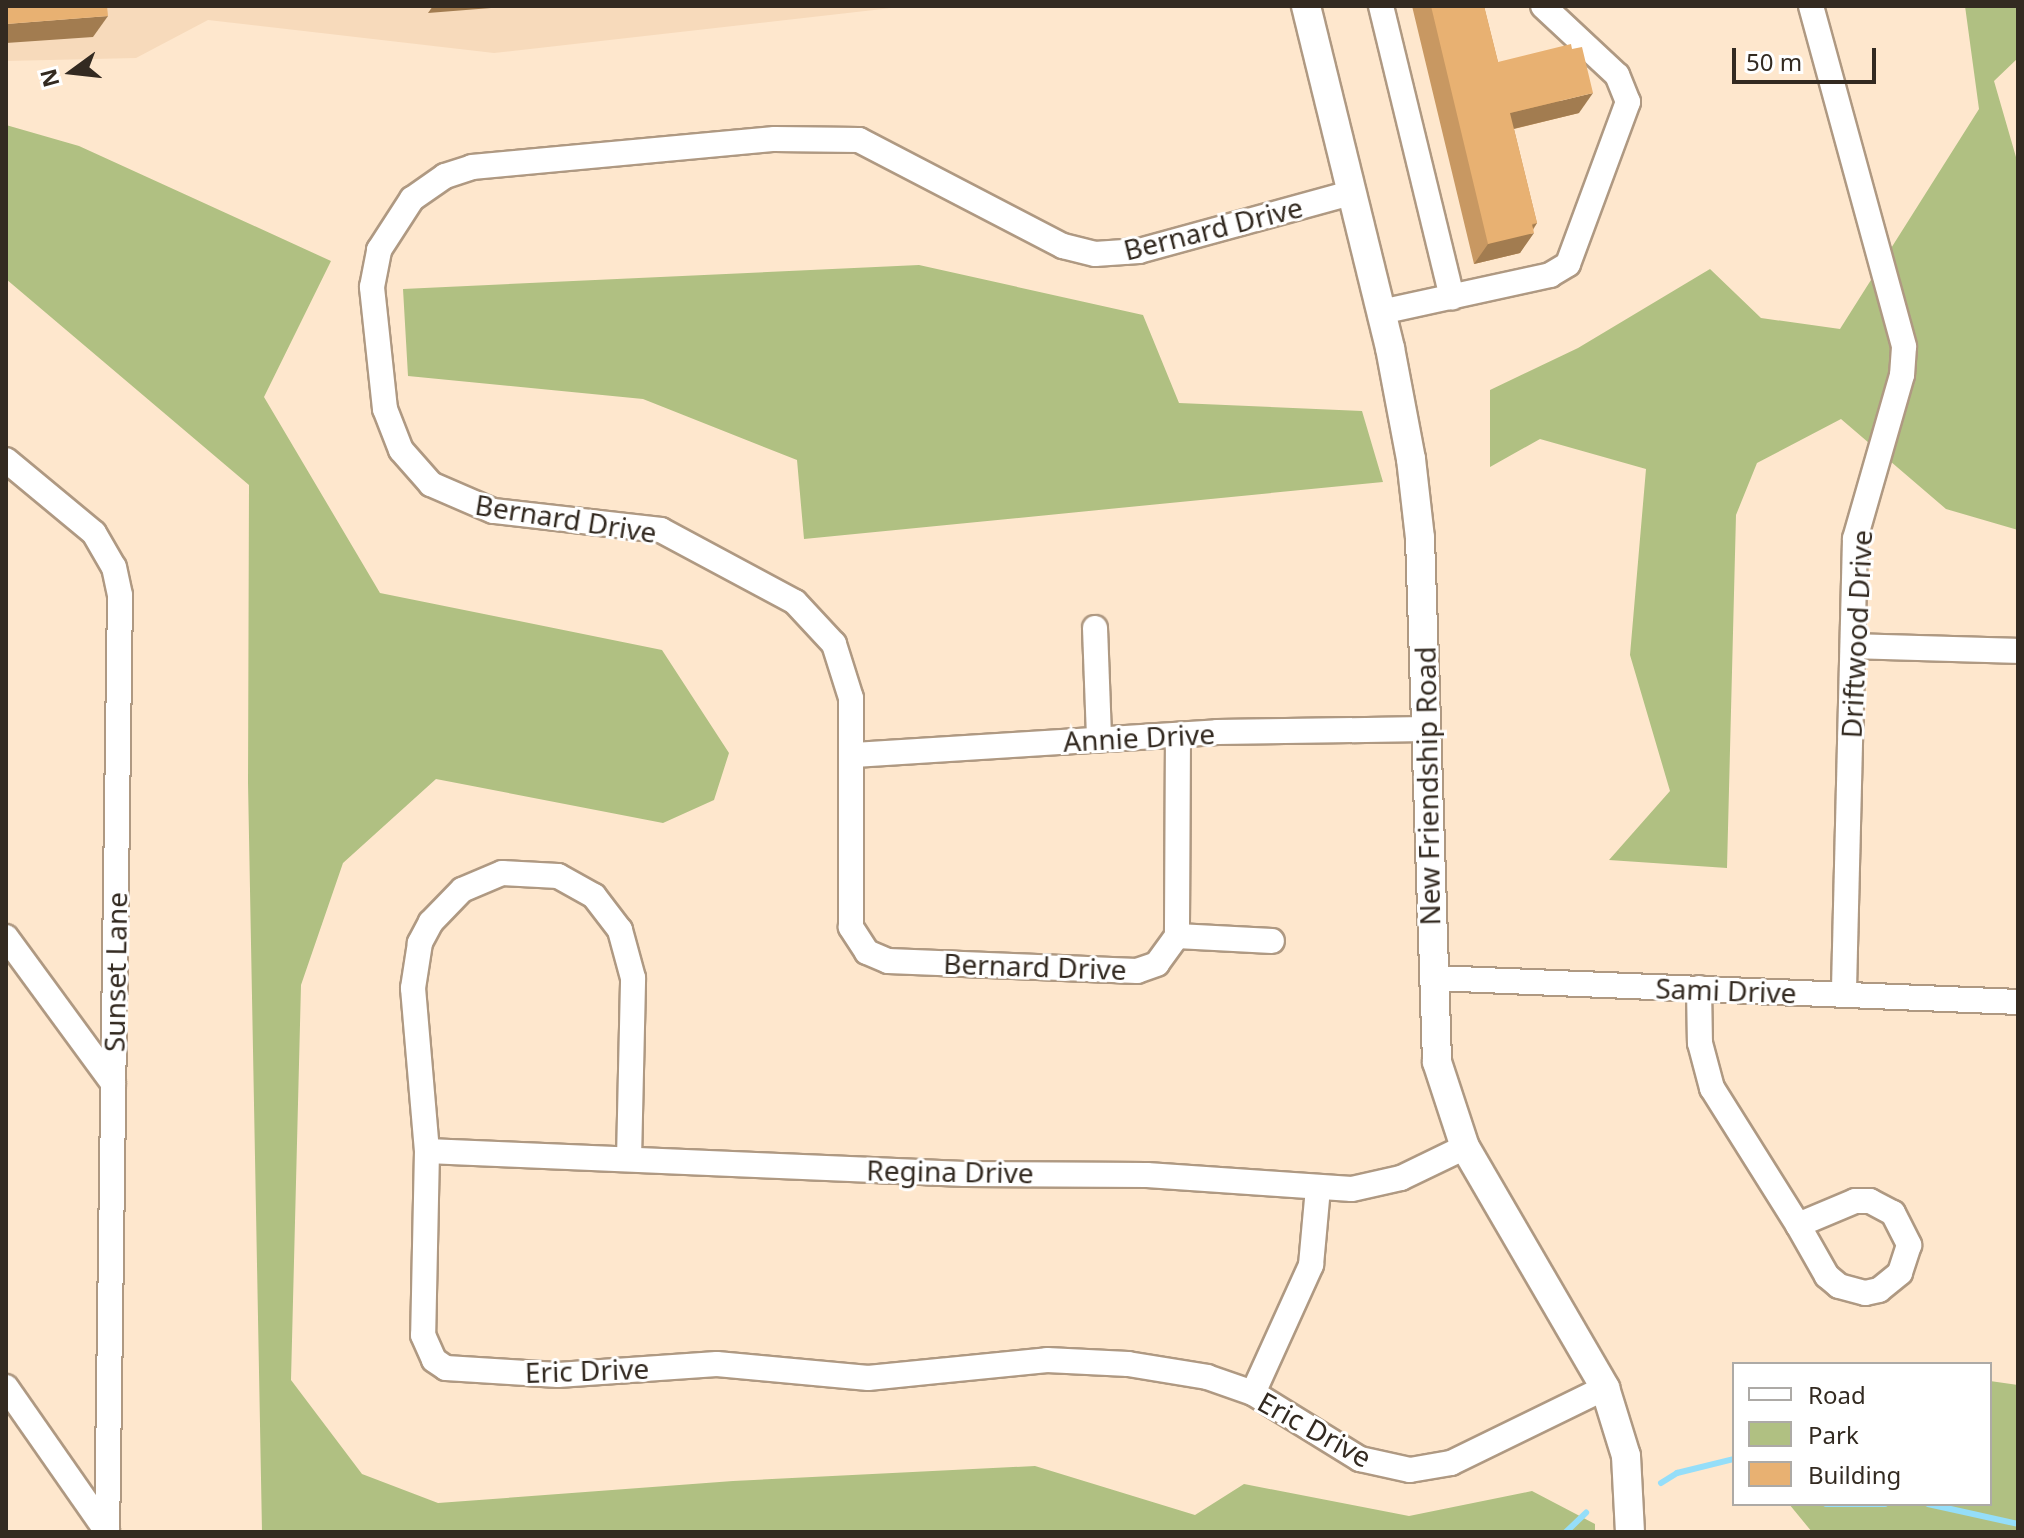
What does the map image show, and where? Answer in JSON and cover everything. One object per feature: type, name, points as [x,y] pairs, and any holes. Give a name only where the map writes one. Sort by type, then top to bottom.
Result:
[{"type":"street","name":"New Friendship Road","points":[[1306,6],[1403,411],[1420,538],[1437,1062],[1465,1147],[1605,1388],[1626,1456],[1630,1532]]},
{"type":"street","points":[[1381,6],[1452,297]]},
{"type":"street","points":[[1381,312],[1550,275],[1568,264],[1626,115],[1628,102],[1617,75],[1543,6]]},
{"type":"street","name":"Driftwood Drive","points":[[1811,6],[1904,347],[1902,375],[1855,539],[1844,993]]},
{"type":"street","name":"Bernard Drive","points":[[1177,936],[1163,959],[1137,971],[888,961],[867,952],[851,927],[854,755],[845,669],[820,624],[795,602],[661,530],[493,511],[445,494],[418,473],[401,450],[385,409],[372,287],[379,250],[412,199],[445,176],[482,165],[844,137],[881,148],[1063,246],[1124,254],[1351,193]]},
{"type":"street","name":"Sunset Lane","points":[[6,460],[94,533],[117,579],[121,633],[107,1532]]},
{"type":"street","points":[[1095,628],[1099,738]]},
{"type":"street","points":[[1853,646],[2018,651]]},
{"type":"street","name":"Annie Drive","points":[[854,755],[1099,738],[1425,729]]},
{"type":"street","points":[[1178,735],[1177,936],[1272,941]]},
{"type":"street","name":"Eric Drive","points":[[629,1159],[633,978],[629,951],[620,930],[594,896],[558,876],[520,870],[462,890],[431,922],[420,943],[413,988],[427,1151],[423,1335],[434,1360],[446,1368],[558,1375],[717,1364],[868,1378],[1080,1361],[1178,1370],[1253,1393],[1360,1459],[1410,1470],[1451,1463],[1605,1388]]},
{"type":"street","points":[[6,937],[113,1083]]},
{"type":"street","name":"Sami Drive","points":[[1434,978],[2018,1002]]},
{"type":"street","points":[[1699,988],[1700,1043],[1712,1088],[1827,1276],[1851,1292],[1879,1290],[1907,1261],[1905,1229],[1883,1205],[1855,1201],[1798,1225]]},
{"type":"street","name":"Regina Drive","points":[[427,1151],[965,1174],[1147,1175],[1318,1188],[1387,1183],[1465,1147]]},
{"type":"street","points":[[1253,1393],[1311,1265],[1318,1188]]},
{"type":"street","points":[[6,1387],[107,1532]]},
{"type":"shaded area","points":[[6,6],[909,6],[494,53],[208,20],[136,58],[6,61]]},
{"type":"green space","points":[[1965,6],[2018,6],[2018,58],[1994,81],[2018,164],[2018,530],[1946,509],[1841,419],[1757,463],[1736,515],[1727,868],[1609,860],[1670,791],[1630,655],[1646,469],[1540,439],[1490,467],[1490,390],[1578,348],[1710,269],[1761,318],[1840,329],[1979,109]]},
{"type":"green space","points":[[6,125],[79,146],[331,261],[264,397],[380,593],[662,650],[729,753],[714,800],[663,823],[436,779],[343,863],[301,985],[291,1380],[362,1474],[438,1503],[733,1481],[1035,1466],[1195,1515],[1244,1484],[1409,1516],[1532,1491],[1595,1524],[1595,1532],[262,1532],[248,783],[249,485],[6,279]]},
{"type":"green space","points":[[919,265],[1143,315],[1179,403],[1362,411],[1383,482],[804,539],[797,460],[643,399],[408,376],[403,289]]},
{"type":"green space","points":[[1992,1381],[2018,1385],[2018,1532],[1812,1532],[1791,1506],[1992,1506]]},
{"type":"building","points":[[6,6],[107,6],[108,16],[6,24]]},
{"type":"building","points":[[1431,6],[1484,6],[1498,62],[1571,44],[1572,49],[1582,47],[1593,93],[1510,113],[1537,223],[1532,224],[1534,233],[1488,244]]},
{"type":"waterway","points":[[1661,1483],[1677,1473],[1732,1459]]},
{"type":"waterway","points":[[1937,1506],[2018,1524]]},
{"type":"waterway","points":[[1566,1532],[1586,1513]]}]
